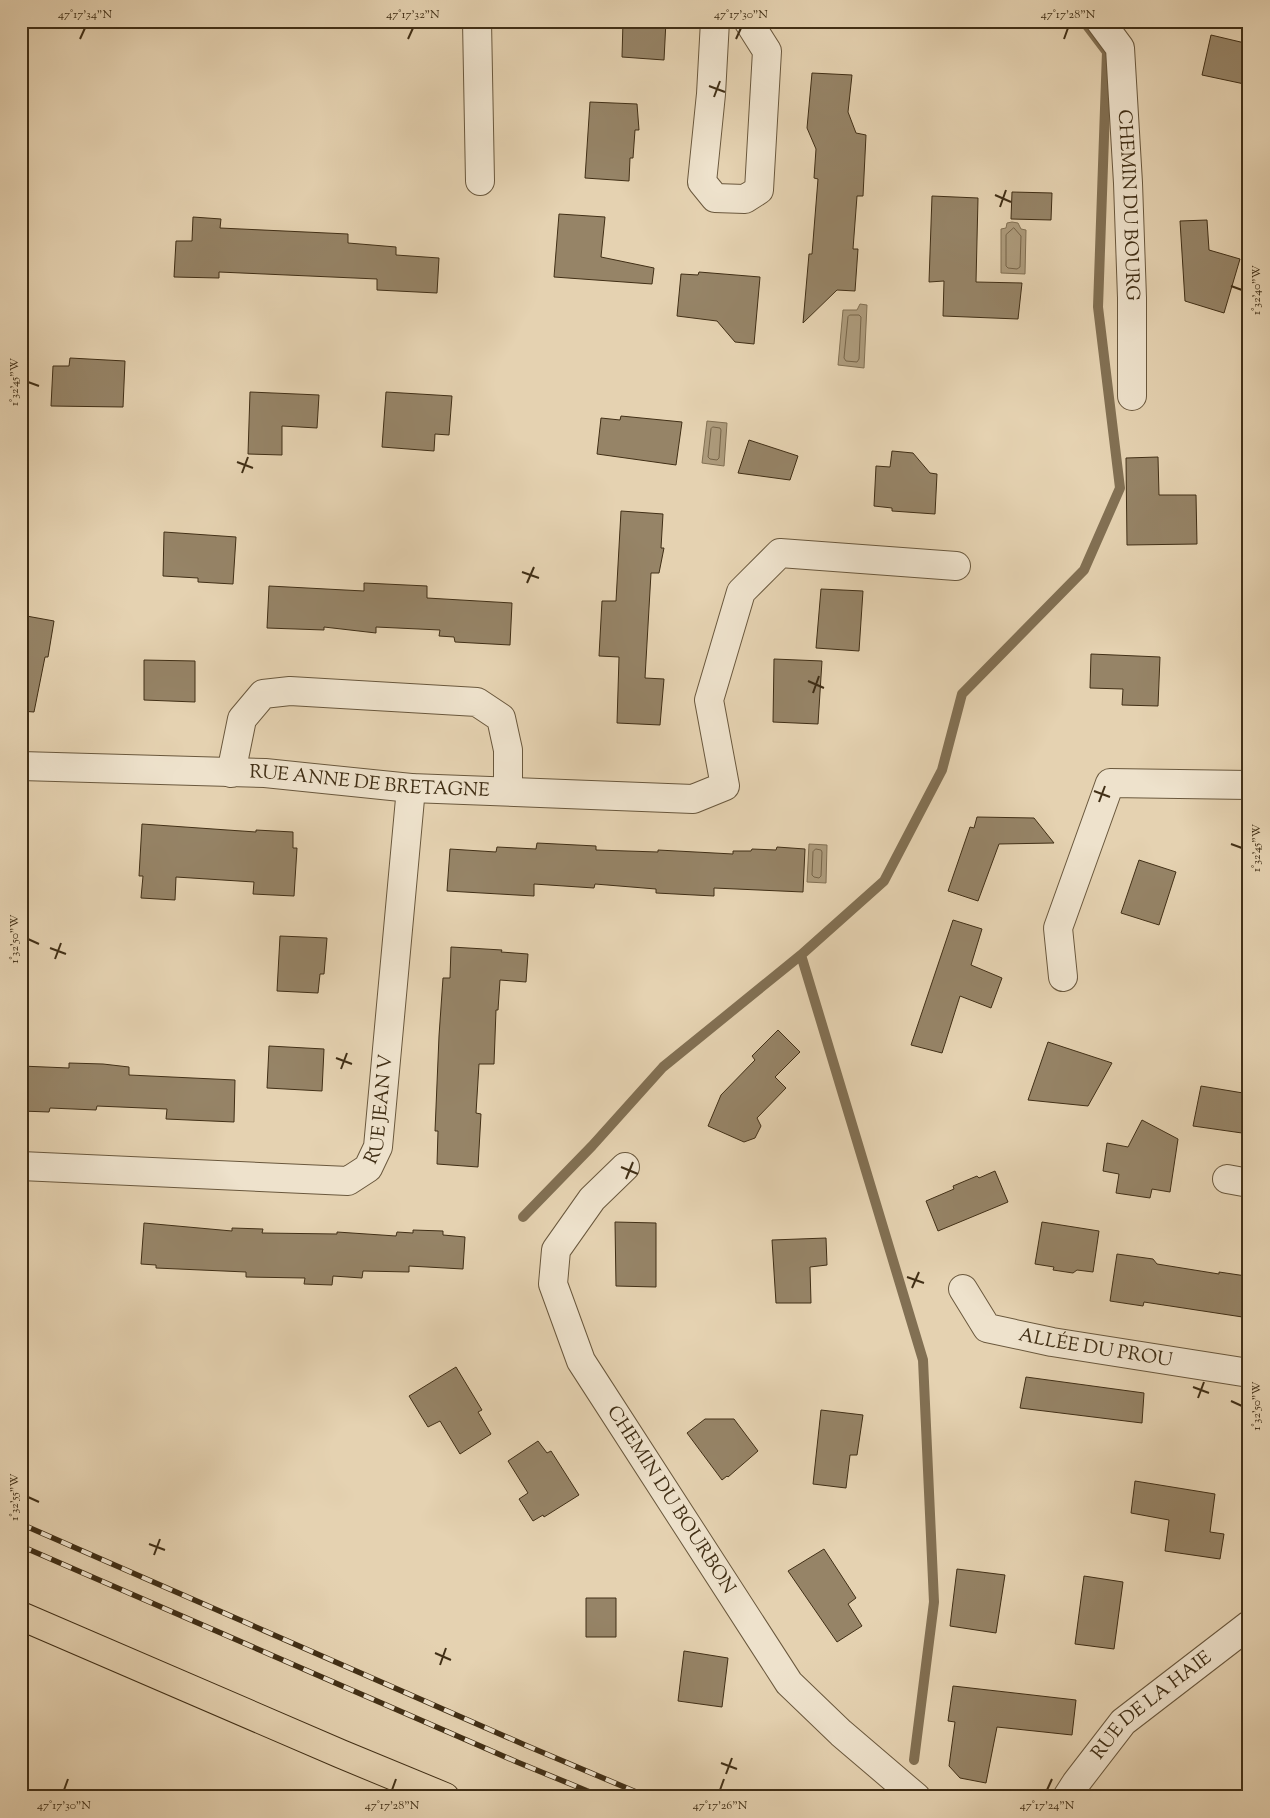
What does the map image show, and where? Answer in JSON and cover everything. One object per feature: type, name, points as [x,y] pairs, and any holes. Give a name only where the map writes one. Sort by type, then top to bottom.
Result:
[{"type":"main road","points":[[21,1616],[445,1797]]},
{"type":"street","points":[[476,21],[480,181]]},
{"type":"street","points":[[715,21],[711,94],[702,182],[715,198],[745,199],[759,190],[767,51],[748,21]]},
{"type":"street","name":"CHEMIN DU BOURG","points":[[1100,21],[1120,48],[1132,298],[1132,396]]},
{"type":"street","name":"RUE ANNE DE BRETAGNE","points":[[21,766],[265,773],[411,788],[693,799],[725,786],[709,700],[741,592],[780,553],[956,566]]},
{"type":"street","name":"RUE ANNE DE BRETAGNE","points":[[231,773],[242,719],[263,694],[290,691],[477,702],[501,718],[508,750],[508,791]]},
{"type":"street","points":[[1063,977],[1058,928],[1110,782],[1249,785]]},
{"type":"street","name":"RUE JEAN V","points":[[21,1166],[348,1181],[368,1168],[378,1146],[411,788]]},
{"type":"street","name":"CHEMIN DU BOURBON","points":[[625,1167],[592,1199],[556,1250],[553,1284],[582,1361],[789,1683],[841,1732],[916,1797]]},
{"type":"street","name":"ALLÉE DU PROU","points":[[963,1289],[987,1328],[1052,1342],[1249,1373]]},
{"type":"street","name":"RUE DE LA HAIE","points":[[1068,1797],[1076,1783],[1123,1722],[1249,1625]]},
{"type":"water","points":[[1007,223],[1018,223],[1021,229],[1026,230],[1025,274],[1001,273],[1001,229],[1006,228]]},
{"type":"water","points":[[860,304],[867,305],[864,368],[838,365],[843,310],[857,310]]},
{"type":"water","points":[[707,421],[727,423],[724,466],[702,463]]},
{"type":"water","points":[[809,844],[827,845],[826,883],[807,882]]},
{"type":"building","points":[[623,21],[666,21],[664,60],[622,57]]},
{"type":"building","points":[[1211,35],[1249,44],[1249,85],[1202,75]]},
{"type":"building","points":[[812,73],[852,75],[848,112],[856,133],[866,135],[863,196],[857,196],[853,249],[858,249],[855,291],[837,290],[803,323],[809,254],[812,254],[818,179],[814,178],[816,149],[807,128]]},
{"type":"building","points":[[590,102],[637,104],[639,130],[635,130],[633,158],[630,158],[629,181],[585,178]]},
{"type":"building","points":[[1012,192],[1052,193],[1051,220],[1011,219]]},
{"type":"building","points":[[932,196],[978,198],[976,282],[1022,283],[1018,319],[943,316],[944,281],[929,282]]},
{"type":"building","points":[[559,214],[605,217],[601,257],[654,268],[652,284],[554,277]]},
{"type":"building","points":[[193,217],[221,219],[220,228],[348,234],[348,243],[396,247],[396,255],[439,258],[437,293],[377,290],[377,279],[219,272],[219,278],[174,277],[176,241],[192,241]]},
{"type":"building","points":[[1207,220],[1209,250],[1240,259],[1224,313],[1185,301],[1180,221]]},
{"type":"building","points":[[699,272],[760,277],[754,344],[735,342],[717,321],[677,316],[681,274],[698,275]]},
{"type":"building","points":[[70,358],[125,361],[123,407],[51,406],[53,366],[69,366]]},
{"type":"building","points":[[250,392],[319,395],[317,428],[282,426],[282,455],[248,454]]},
{"type":"building","points":[[386,392],[452,396],[449,435],[435,434],[434,451],[382,447]]},
{"type":"building","points":[[621,416],[682,422],[676,465],[597,454],[601,418],[620,420]]},
{"type":"building","points":[[749,440],[798,456],[790,480],[738,473]]},
{"type":"building","points":[[892,451],[913,453],[930,473],[937,474],[935,514],[892,511],[892,508],[874,506],[876,466],[890,467]]},
{"type":"building","points":[[1158,457],[1159,495],[1196,495],[1197,544],[1127,545],[1126,458]]},
{"type":"building","points":[[621,511],[663,514],[661,548],[664,548],[659,573],[651,573],[645,678],[664,679],[660,725],[617,723],[619,657],[599,656],[602,601],[616,601]]},
{"type":"building","points":[[164,532],[236,537],[233,584],[198,582],[198,578],[163,576]]},
{"type":"building","points":[[364,583],[427,586],[427,598],[512,603],[510,645],[455,642],[454,637],[439,636],[440,630],[376,627],[376,633],[324,627],[324,630],[267,628],[269,586],[364,591]]},
{"type":"building","points":[[821,589],[863,591],[859,651],[816,648]]},
{"type":"building","points":[[21,615],[54,621],[48,657],[45,657],[34,712],[21,711]]},
{"type":"building","points":[[1091,654],[1160,657],[1158,706],[1122,705],[1123,689],[1090,688]]},
{"type":"building","points":[[774,659],[822,661],[818,724],[773,722]]},
{"type":"building","points":[[144,660],[195,661],[195,702],[144,700]]},
{"type":"building","points":[[977,817],[1034,818],[1054,843],[999,844],[978,901],[948,891],[970,827],[974,828]]},
{"type":"building","points":[[142,824],[256,832],[256,830],[293,832],[293,848],[297,848],[294,896],[253,894],[254,882],[176,877],[175,900],[141,898],[143,876],[139,876]]},
{"type":"building","points":[[537,843],[596,846],[596,850],[658,852],[658,850],[733,854],[733,851],[751,851],[752,849],[776,850],[777,847],[805,849],[803,892],[714,888],[714,896],[656,893],[656,889],[595,884],[594,888],[534,884],[534,896],[447,891],[450,849],[496,852],[497,847],[536,849]]},
{"type":"building","points":[[1139,860],[1176,872],[1159,925],[1121,913]]},
{"type":"building","points":[[953,920],[982,929],[971,965],[1002,978],[991,1008],[960,996],[942,1053],[911,1045]]},
{"type":"building","points":[[280,936],[327,938],[324,974],[320,974],[318,993],[277,991]]},
{"type":"building","points":[[451,947],[502,950],[501,952],[528,954],[526,982],[500,980],[498,1010],[496,1010],[494,1064],[479,1064],[476,1113],[481,1114],[478,1167],[437,1164],[438,1131],[435,1131],[439,1036],[443,978],[450,978]]},
{"type":"building","points":[[778,1030],[800,1052],[775,1077],[786,1088],[757,1118],[761,1126],[755,1138],[744,1142],[708,1126],[721,1095],[755,1060],[752,1056]]},
{"type":"building","points":[[1048,1042],[1112,1063],[1088,1106],[1028,1100]]},
{"type":"building","points":[[269,1046],[324,1049],[322,1091],[267,1088]]},
{"type":"building","points":[[69,1063],[129,1067],[129,1075],[235,1080],[234,1122],[166,1119],[167,1109],[97,1106],[96,1110],[50,1108],[49,1112],[21,1111],[21,1066],[69,1068]]},
{"type":"building","points":[[1201,1086],[1249,1094],[1249,1134],[1193,1126]]},
{"type":"building","points":[[1142,1120],[1178,1139],[1170,1192],[1152,1189],[1150,1198],[1116,1193],[1119,1174],[1103,1171],[1107,1143],[1128,1147]]},
{"type":"building","points":[[995,1171],[1008,1202],[938,1231],[926,1201],[954,1189],[953,1186]]},
{"type":"building","points":[[615,1222],[656,1223],[656,1287],[616,1286]]},
{"type":"building","points":[[1042,1222],[1099,1231],[1093,1272],[1077,1270],[1073,1273],[1053,1270],[1054,1267],[1035,1264]]},
{"type":"building","points":[[144,1223],[232,1231],[232,1228],[263,1229],[262,1233],[337,1234],[337,1232],[396,1236],[397,1232],[413,1233],[413,1230],[443,1231],[443,1235],[465,1237],[463,1269],[409,1266],[409,1272],[363,1271],[362,1278],[333,1276],[332,1285],[304,1284],[305,1278],[246,1277],[246,1272],[156,1268],[156,1265],[141,1264]]},
{"type":"building","points":[[826,1238],[827,1265],[810,1267],[811,1303],[776,1303],[772,1240]]},
{"type":"building","points":[[1117,1254],[1153,1259],[1157,1264],[1219,1274],[1219,1272],[1246,1276],[1249,1279],[1249,1318],[1144,1302],[1143,1306],[1110,1301]]},
{"type":"building","points":[[456,1367],[482,1410],[478,1412],[491,1434],[460,1454],[440,1421],[428,1427],[409,1396]]},
{"type":"building","points":[[1026,1377],[1144,1393],[1142,1423],[1020,1408]]},
{"type":"building","points":[[821,1410],[863,1415],[857,1455],[850,1455],[846,1488],[813,1484]]},
{"type":"building","points":[[705,1419],[734,1419],[758,1451],[722,1480],[687,1433]]},
{"type":"building","points":[[538,1441],[547,1453],[551,1451],[579,1495],[544,1517],[543,1515],[533,1521],[519,1499],[528,1493],[508,1461]]},
{"type":"building","points":[[1135,1481],[1215,1494],[1210,1532],[1224,1534],[1220,1559],[1165,1551],[1169,1520],[1131,1513]]},
{"type":"building","points":[[824,1549],[856,1598],[848,1604],[862,1626],[837,1642],[788,1571]]},
{"type":"building","points":[[957,1569],[1005,1575],[996,1633],[950,1626]]},
{"type":"building","points":[[1084,1576],[1123,1582],[1114,1649],[1075,1644]]},
{"type":"building","points":[[586,1598],[616,1598],[616,1637],[586,1637]]},
{"type":"building","points":[[684,1651],[728,1658],[722,1707],[678,1701]]},
{"type":"building","points":[[953,1686],[1076,1700],[1072,1735],[997,1727],[986,1783],[960,1778],[949,1766],[955,1722],[948,1721]]},
{"type":"waterway","points":[[914,1760],[934,1602],[923,1360],[801,955],[884,881],[942,770],[962,694],[1084,570],[1120,488],[1098,307],[1107,52],[1085,23]]},
{"type":"waterway","points":[[523,1217],[592,1146],[663,1067],[801,955]]},
{"type":"railway","points":[[21,1524],[648,1797]]},
{"type":"railway","points":[[21,1546],[517,1762],[602,1797]]}]
